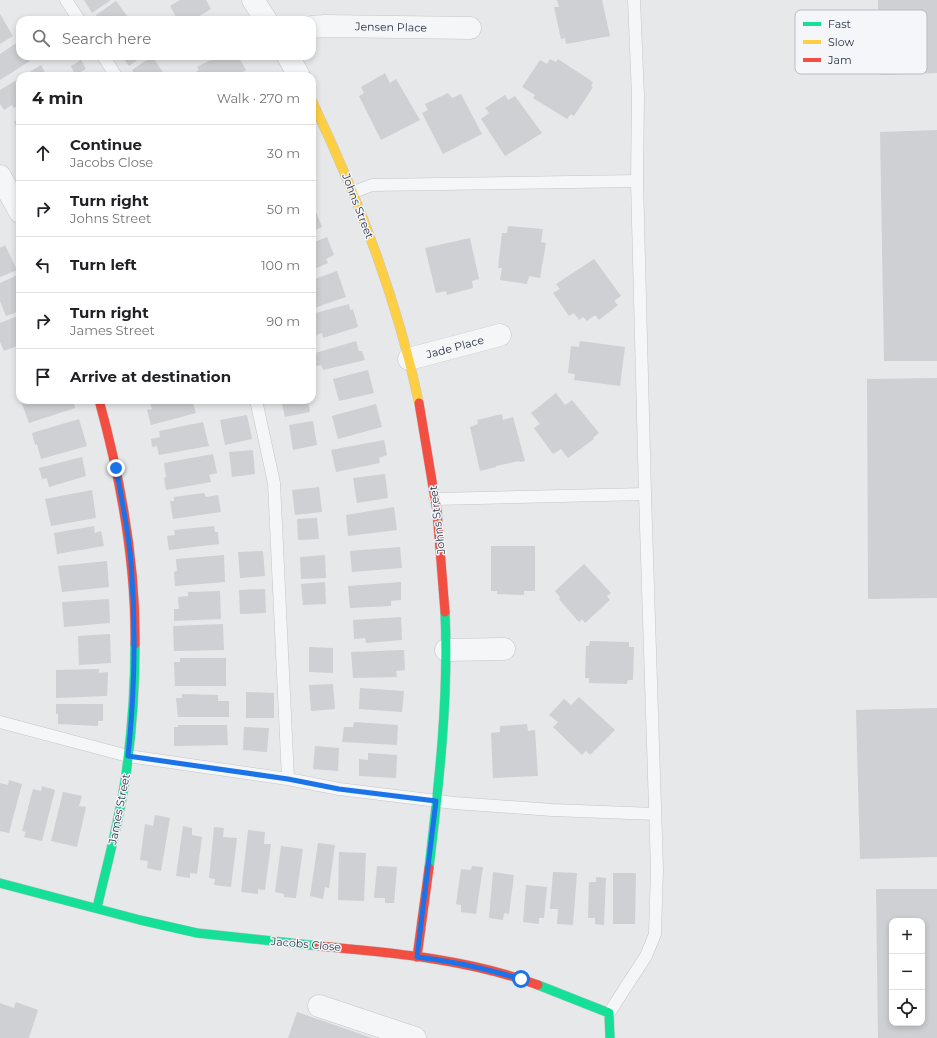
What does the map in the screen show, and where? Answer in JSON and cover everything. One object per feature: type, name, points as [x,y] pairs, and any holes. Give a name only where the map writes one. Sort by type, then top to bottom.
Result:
[{"type":"street","points":[[254,0],[264,16]]},
{"type":"street","name":"Jensen Place","points":[[316,27],[470,28]]},
{"type":"street","points":[[290,60],[297,72]]},
{"type":"street","name":"Johns Street","points":[[316,109],[332,141],[354,192],[379,261],[409,359],[425,434],[435,499],[444,599],[446,650],[443,722],[436,801],[417,957]]},
{"type":"street","points":[[0,176],[16,205]]},
{"type":"street","name":"Jade Place","points":[[409,359],[500,335]]},
{"type":"street","name":"James Street","points":[[97,908],[120,812],[132,721],[135,661],[131,561],[124,510],[116,468],[99,404]]},
{"type":"street","points":[[446,650],[504,649]]},
{"type":"street","name":"Jacobs Close","points":[[0,883],[168,927],[197,933],[417,957],[491,970],[609,1012]]},
{"type":"street","points":[[319,1006],[415,1038]]},
{"type":"street","points":[[609,1012],[610,1038]]},
{"type":"lane","points":[[66,0],[77,16]]},
{"type":"lane","points":[[609,1012],[646,956],[655,934],[657,870],[645,494],[637,181],[638,96],[634,0]]},
{"type":"lane","points":[[106,60],[113,72]]},
{"type":"lane","points":[[354,192],[372,185],[637,181]]},
{"type":"lane","points":[[257,404],[274,483],[288,779]]},
{"type":"lane","points":[[435,499],[645,494]]},
{"type":"lane","points":[[0,722],[128,756],[288,779],[339,789],[436,801],[552,810],[655,814]]},
{"type":"building","points":[[84,0],[111,0],[92,13]]},
{"type":"building","points":[[180,0],[206,0],[211,9],[200,16],[176,16],[170,6]]},
{"type":"building","points":[[557,0],[602,0],[610,36],[566,44],[565,38],[561,39],[554,7],[559,7]]},
{"type":"building","points":[[878,0],[937,0],[937,73],[927,73],[927,10],[878,10]]},
{"type":"building","points":[[116,1],[127,16],[97,16]]},
{"type":"building","points":[[0,14],[13,36],[0,44]]},
{"type":"building","points":[[16,43],[16,60],[30,61],[0,80],[0,54]]},
{"type":"building","points":[[550,59],[556,62],[558,59],[593,82],[591,86],[593,87],[574,116],[571,114],[567,119],[533,98],[535,95],[522,87],[540,60],[547,64]]},
{"type":"building","points":[[81,60],[86,69],[80,72],[74,72],[71,66]]},
{"type":"building","points":[[124,60],[137,60],[129,66]]},
{"type":"building","points":[[146,60],[155,60],[163,72],[133,72],[132,70]]},
{"type":"building","points":[[210,60],[240,60],[246,70],[243,72],[196,72],[199,70],[197,67]]},
{"type":"building","points":[[41,65],[45,72],[30,72]]},
{"type":"building","points":[[385,73],[390,83],[396,79],[420,120],[381,140],[359,96],[364,93],[361,87]]},
{"type":"building","points":[[880,74],[908,74],[880,75]]},
{"type":"building","points":[[16,80],[16,107],[14,108],[12,105],[4,110],[0,104],[0,90]]},
{"type":"building","points":[[448,93],[452,98],[461,94],[482,134],[443,154],[422,113],[428,110],[425,104]]},
{"type":"building","points":[[505,95],[508,100],[515,96],[542,133],[505,156],[481,119],[489,113],[485,108]]},
{"type":"building","points":[[937,130],[937,361],[884,361],[880,132]]},
{"type":"building","points":[[316,212],[322,227],[316,229]]},
{"type":"building","points":[[508,226],[543,229],[541,242],[546,243],[540,278],[529,276],[527,284],[500,280],[502,268],[498,268],[502,233],[507,233]]},
{"type":"building","points":[[327,237],[334,255],[326,259],[328,263],[316,268],[316,241]]},
{"type":"building","points":[[470,238],[479,279],[472,281],[473,288],[447,295],[446,291],[436,293],[425,248]]},
{"type":"building","points":[[5,245],[16,270],[0,277],[0,248]]},
{"type":"building","points":[[594,259],[621,296],[614,301],[618,305],[599,320],[595,315],[587,321],[583,317],[579,320],[574,313],[569,316],[553,293],[560,289],[556,284]]},
{"type":"building","points":[[337,271],[346,297],[316,307],[316,279]]},
{"type":"building","points":[[16,276],[16,312],[6,316],[0,301],[0,283]]},
{"type":"building","points":[[349,304],[350,310],[353,309],[358,327],[323,338],[322,333],[316,335],[316,313]]},
{"type":"building","points":[[16,317],[16,346],[4,351],[0,342],[0,323]]},
{"type":"building","points":[[356,341],[359,351],[362,351],[365,360],[323,370],[321,365],[316,366],[316,353]]},
{"type":"building","points":[[580,341],[625,347],[620,386],[574,380],[575,374],[568,373],[571,346],[579,347]]},
{"type":"building","points":[[368,370],[374,393],[339,401],[333,379]]},
{"type":"building","points":[[937,378],[937,598],[868,599],[867,379]]},
{"type":"building","points":[[556,393],[565,405],[572,400],[599,433],[593,438],[594,439],[568,458],[561,449],[553,454],[534,428],[540,424],[531,413]]},
{"type":"building","points":[[22,404],[74,404],[75,408],[29,423]]},
{"type":"building","points":[[150,404],[193,404],[196,413],[151,425],[147,410],[152,409]]},
{"type":"building","points":[[282,404],[309,404],[310,412],[285,417]]},
{"type":"building","points":[[376,404],[382,427],[338,439],[332,416]]},
{"type":"building","points":[[502,414],[503,420],[513,417],[525,461],[496,466],[480,471],[470,427],[478,424],[477,420]]},
{"type":"building","points":[[247,415],[252,439],[225,445],[220,420]]},
{"type":"building","points":[[79,419],[87,446],[41,459],[32,433]]},
{"type":"building","points":[[313,421],[317,445],[293,450],[289,425]]},
{"type":"building","points":[[203,422],[209,446],[159,455],[157,446],[152,447],[151,439],[160,437],[159,431]]},
{"type":"building","points":[[384,440],[387,455],[379,458],[380,463],[336,472],[331,450]]},
{"type":"building","points":[[253,450],[255,474],[232,477],[229,452]]},
{"type":"building","points":[[213,454],[217,473],[209,475],[211,482],[166,490],[164,463]]},
{"type":"building","points":[[82,457],[86,476],[49,487],[47,478],[42,479],[39,468]]},
{"type":"building","points":[[385,474],[388,498],[357,503],[353,478]]},
{"type":"building","points":[[319,487],[322,512],[295,515],[292,490]]},
{"type":"building","points":[[92,490],[96,518],[51,526],[45,499]]},
{"type":"building","points":[[204,493],[206,497],[218,495],[221,512],[173,519],[170,501],[174,501],[174,497]]},
{"type":"building","points":[[394,507],[397,530],[348,536],[346,515]]},
{"type":"building","points":[[317,518],[319,539],[298,540],[297,519]]},
{"type":"building","points":[[94,526],[95,533],[101,531],[104,546],[57,554],[54,533]]},
{"type":"building","points":[[214,526],[215,532],[218,532],[219,544],[169,550],[167,536],[175,535],[174,530]]},
{"type":"building","points":[[491,546],[535,546],[535,591],[524,591],[524,595],[497,594],[497,591],[491,591]]},
{"type":"building","points":[[400,547],[402,568],[352,572],[350,551]]},
{"type":"building","points":[[263,551],[265,576],[240,578],[238,552]]},
{"type":"building","points":[[224,555],[225,582],[175,586],[174,572],[177,571],[176,559]]},
{"type":"building","points":[[325,555],[326,578],[301,579],[300,557]]},
{"type":"building","points":[[107,561],[109,587],[62,592],[58,566]]},
{"type":"building","points":[[584,564],[611,593],[607,596],[610,600],[585,623],[582,619],[579,622],[559,599],[560,597],[555,591]]},
{"type":"building","points":[[325,582],[326,604],[303,605],[301,584]]},
{"type":"building","points":[[401,582],[401,600],[391,601],[391,606],[350,608],[348,586]]},
{"type":"building","points":[[265,589],[266,613],[240,614],[239,590]]},
{"type":"building","points":[[220,591],[221,619],[174,621],[174,609],[179,609],[178,597],[188,596],[188,592]]},
{"type":"building","points":[[109,599],[110,623],[64,627],[62,602]]},
{"type":"building","points":[[401,617],[402,640],[366,643],[365,638],[354,639],[353,620]]},
{"type":"building","points":[[223,624],[224,650],[174,651],[173,626]]},
{"type":"building","points":[[110,634],[111,663],[79,665],[78,636]]},
{"type":"building","points":[[590,641],[629,642],[629,647],[634,647],[633,680],[628,680],[627,684],[589,683],[589,678],[585,678],[586,646],[589,646]]},
{"type":"building","points":[[309,647],[333,648],[333,673],[309,672]]},
{"type":"building","points":[[404,650],[405,670],[396,671],[397,677],[353,678],[351,652]]},
{"type":"building","points":[[180,658],[226,658],[226,686],[175,686],[174,662],[180,662]]},
{"type":"building","points":[[99,669],[99,673],[108,672],[107,696],[56,698],[56,670]]},
{"type":"building","points":[[333,684],[335,709],[311,711],[309,685]]},
{"type":"building","points":[[360,688],[404,691],[402,712],[359,709]]},
{"type":"building","points":[[246,692],[274,693],[274,718],[246,718]]},
{"type":"building","points":[[182,694],[218,695],[218,701],[229,701],[229,717],[178,717],[176,698],[182,698]]},
{"type":"building","points":[[579,697],[615,730],[590,755],[586,751],[582,755],[553,727],[558,722],[549,715],[564,699],[571,705]]},
{"type":"building","points":[[56,704],[103,704],[103,721],[98,721],[98,726],[58,724]]},
{"type":"building","points":[[937,708],[937,857],[860,859],[856,710]]},
{"type":"building","points":[[354,722],[398,725],[397,745],[342,742],[344,727],[353,727]]},
{"type":"building","points":[[527,724],[528,731],[535,730],[538,776],[493,778],[491,733],[500,732],[500,726]]},
{"type":"building","points":[[178,725],[227,725],[228,745],[174,746],[174,727],[178,727]]},
{"type":"building","points":[[244,727],[269,728],[267,752],[243,750]]},
{"type":"building","points":[[315,746],[339,748],[338,771],[313,769]]},
{"type":"building","points":[[368,753],[397,755],[396,778],[359,776],[359,759],[368,760]]},
{"type":"building","points":[[9,780],[22,784],[9,833],[0,831],[0,783],[8,785]]},
{"type":"building","points":[[42,786],[55,790],[42,841],[24,837],[26,832],[22,831],[33,789],[41,791]]},
{"type":"building","points":[[63,792],[82,796],[79,806],[86,807],[77,847],[51,841]]},
{"type":"building","points":[[155,815],[170,818],[161,871],[147,868],[148,861],[140,860],[145,824],[153,826]]},
{"type":"building","points":[[183,826],[192,828],[192,835],[202,837],[197,874],[190,873],[190,878],[176,876]]},
{"type":"building","points":[[214,827],[224,828],[223,837],[237,838],[231,887],[214,885],[215,879],[209,878]]},
{"type":"building","points":[[248,830],[265,832],[264,844],[271,844],[265,890],[258,889],[258,894],[241,892]]},
{"type":"building","points":[[318,843],[335,845],[329,888],[325,887],[323,899],[310,896]]},
{"type":"building","points":[[281,846],[303,849],[296,898],[284,897],[284,894],[275,892]]},
{"type":"building","points":[[339,852],[366,853],[364,901],[338,900]]},
{"type":"building","points":[[377,866],[397,867],[394,903],[385,903],[385,898],[374,898]]},
{"type":"building","points":[[472,866],[483,867],[476,914],[461,912],[461,905],[456,904],[461,869],[471,870]]},
{"type":"building","points":[[493,872],[514,875],[509,914],[504,913],[503,920],[489,918]]},
{"type":"building","points":[[553,872],[577,873],[573,925],[557,924],[558,909],[550,909]]},
{"type":"building","points":[[613,873],[636,873],[635,924],[613,924]]},
{"type":"building","points":[[596,877],[606,878],[604,925],[595,924],[595,918],[588,918],[589,882],[596,882]]},
{"type":"building","points":[[526,885],[547,887],[544,918],[539,918],[539,924],[523,922]]},
{"type":"building","points":[[876,889],[937,889],[937,1038],[878,1038]]},
{"type":"building","points":[[16,1002],[38,1010],[29,1038],[0,1038],[0,1003],[14,1008]]},
{"type":"building","points":[[297,1012],[372,1038],[288,1038]]},
{"type":"traffic: fast","points":[[429,868],[440,772],[446,676],[445,612]]},
{"type":"traffic: fast","points":[[97,908],[117,825],[126,774],[133,709],[135,644]]},
{"type":"traffic: fast","points":[[0,883],[140,920],[197,933],[319,946]]},
{"type":"traffic: fast","points":[[538,985],[609,1013],[610,1038]]},
{"type":"traffic: slow","points":[[316,109],[345,174],[388,287],[410,364],[419,403]]},
{"type":"traffic: jam","points":[[419,403],[437,511],[445,612]]},
{"type":"traffic: jam","points":[[100,404],[114,460],[126,521],[133,582],[135,644]]},
{"type":"traffic: jam","points":[[417,957],[429,868]]},
{"type":"traffic: jam","points":[[319,946],[430,958],[485,969],[538,985]]},
{"type":"route","points":[[116,468],[124,510],[131,561],[134,614],[135,661],[132,721],[128,756],[288,779],[339,789],[436,801],[417,957],[491,970],[521,979]]}]
